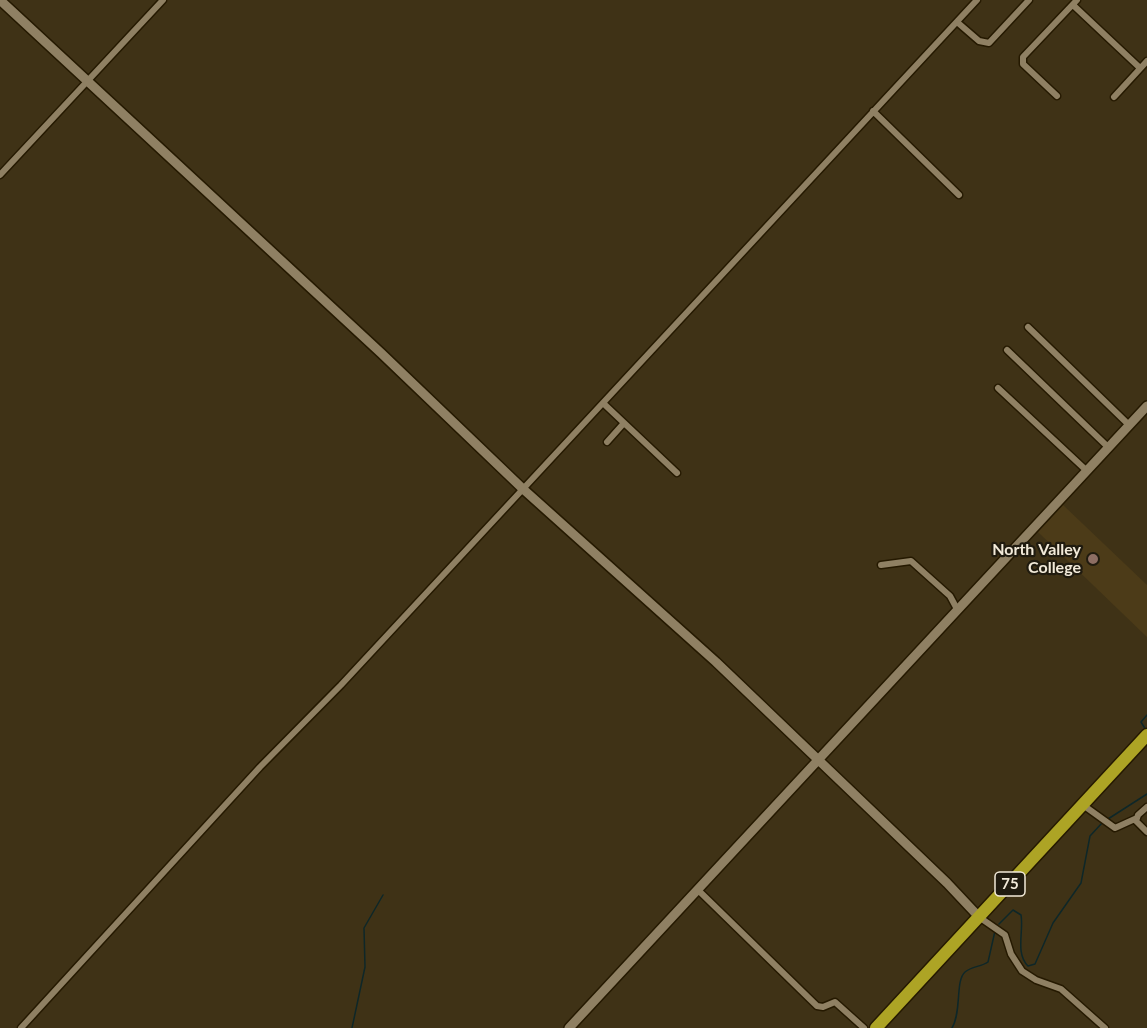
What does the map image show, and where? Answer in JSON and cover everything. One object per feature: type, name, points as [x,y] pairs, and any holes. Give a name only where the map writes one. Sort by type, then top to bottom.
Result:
[{"type":"highway","name":"75","points":[[876,1028],[1145,737]]},
{"type":"street","points":[[0,0],[381,353],[523,489],[716,662],[817,761],[947,882],[979,917],[1005,934],[1011,954],[1026,975],[1061,989],[1106,1028]]},
{"type":"street","points":[[0,175],[163,0]]},
{"type":"street","points":[[21,1028],[260,767],[341,685],[977,0]]},
{"type":"street","points":[[957,22],[980,41],[989,43],[1029,0]]},
{"type":"street","points":[[1057,96],[1023,64],[1023,57],[1075,2],[1140,68]]},
{"type":"street","points":[[1114,97],[1147,61]]},
{"type":"street","points":[[873,111],[959,195]]},
{"type":"street","points":[[1028,327],[1129,425]]},
{"type":"street","points":[[1007,350],[1109,448]]},
{"type":"street","points":[[998,388],[1087,471]]},
{"type":"street","points":[[603,403],[677,473]]},
{"type":"street","points":[[572,1027],[697,889],[1146,408]]},
{"type":"street","points":[[607,442],[624,423]]},
{"type":"street","points":[[881,565],[911,561],[950,596],[957,609]]},
{"type":"street","points":[[1083,806],[1114,828],[1137,818],[1147,807]]},
{"type":"street","points":[[1137,818],[1137,823],[1147,832]]},
{"type":"street","points":[[697,889],[817,1006],[823,1007],[835,1002],[864,1028]]},
{"type":"shaded area","name":"North Valley College","points":[[1063,505],[1147,585],[1147,637],[1038,532]]},
{"type":"waterway","points":[[1146,730],[1141,722],[1147,715]]},
{"type":"waterway","points":[[1108,819],[1147,794]]},
{"type":"waterway","points":[[999,924],[1013,910],[1021,915],[1022,955],[1028,966],[1035,964],[1053,923],[1081,883],[1090,836],[1102,823]]},
{"type":"waterway","points":[[352,1028],[365,967],[364,928],[383,895]]},
{"type":"waterway","points":[[952,1028],[957,1013],[962,976],[968,970],[988,962],[995,931]]},
{"type":"place","name":"North Valley College","points":[[1093,559]]}]
